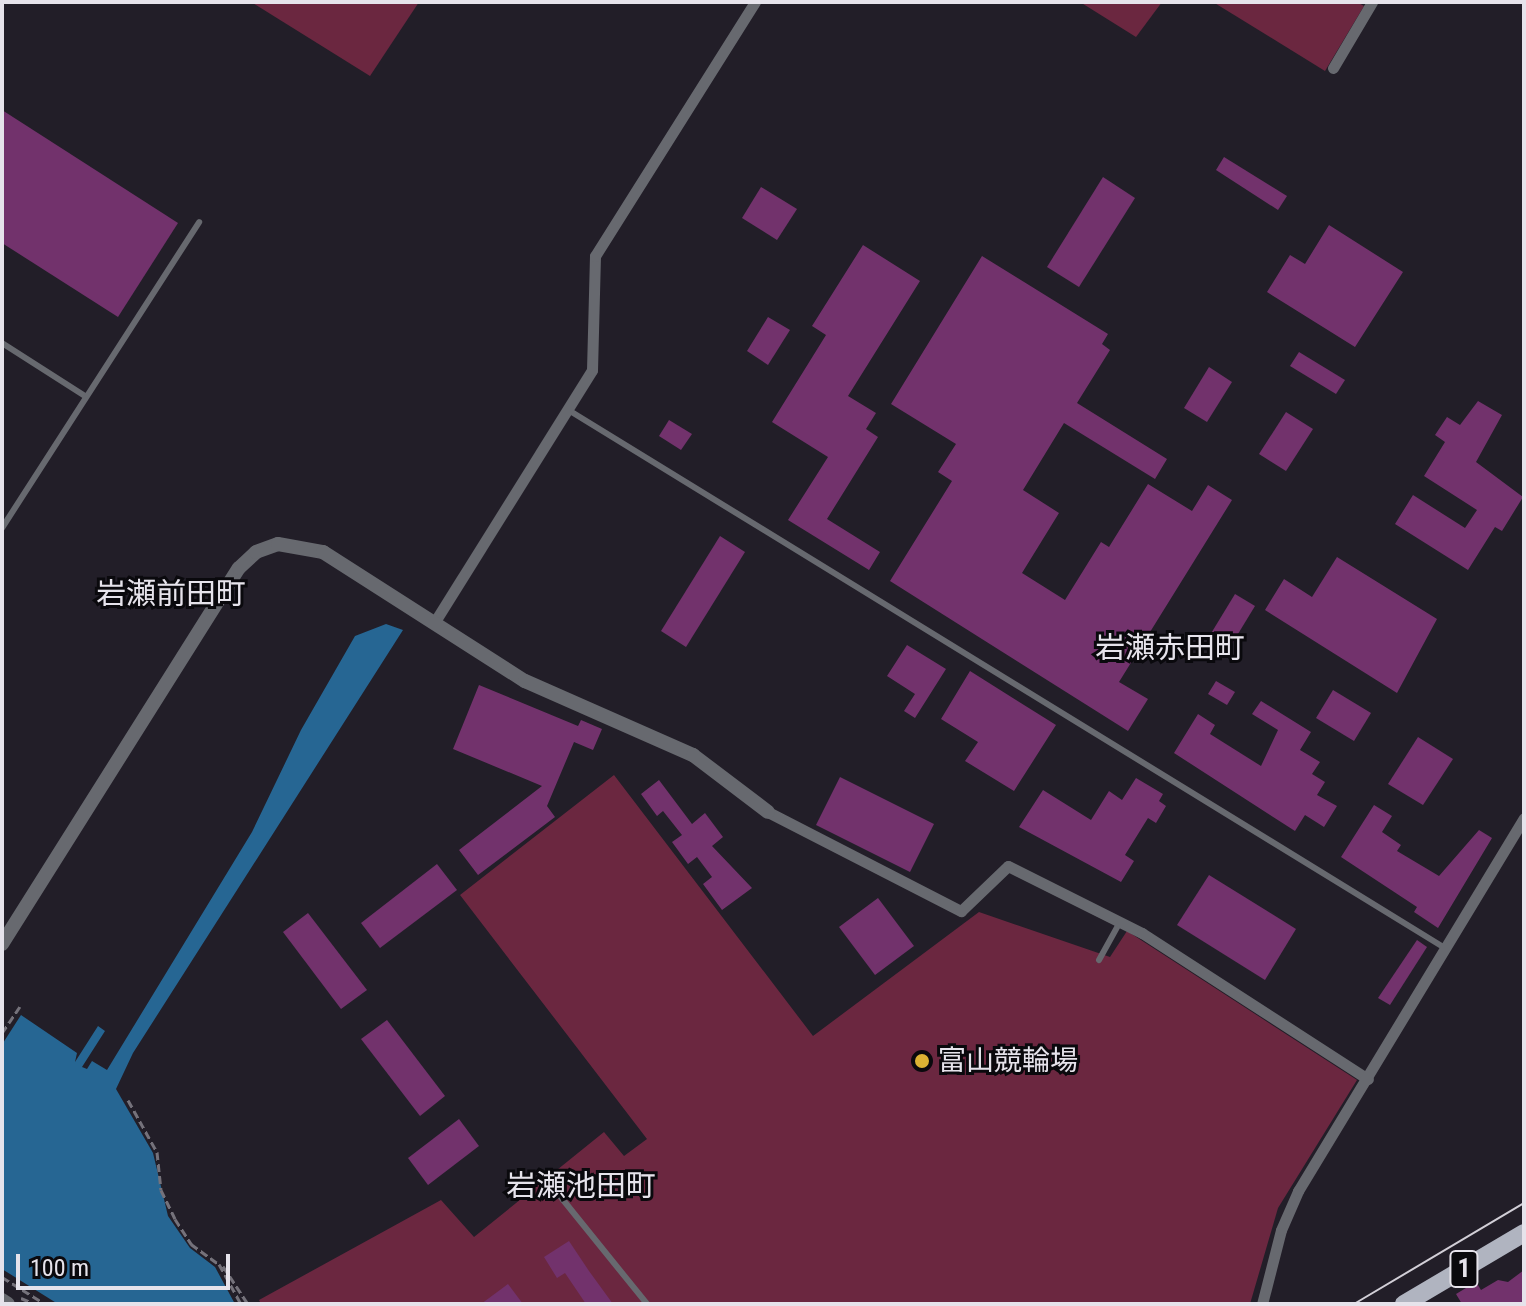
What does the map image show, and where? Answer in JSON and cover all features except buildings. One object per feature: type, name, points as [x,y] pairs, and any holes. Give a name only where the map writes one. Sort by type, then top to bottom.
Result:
[{"type":"main road","name":"1","points":[[1404,1304],[1522,1237]]},
{"type":"street","points":[[434,623],[570,411],[592,370],[595,256],[755,2]]},
{"type":"street","points":[[1333,68],[1372,2]]},
{"type":"street","points":[[2,944],[230,582],[256,552],[278,544],[302,544],[323,552],[525,681],[682,749],[768,812],[961,911],[1008,866],[1120,922],[1368,1079]]},
{"type":"street","points":[[1262,1304],[1281,1230],[1298,1191],[1524,818]]},
{"type":"street","points":[[2,1300],[8,1304]]},
{"type":"lane","points":[[2,528],[199,222]]},
{"type":"lane","points":[[2,343],[85,396]]},
{"type":"lane","points":[[570,411],[1445,948]]},
{"type":"lane","points":[[1099,960],[1120,922]]},
{"type":"lane","points":[[547,1180],[647,1304]]},
{"type":"path","points":[[2,1033],[20,1006]]},
{"type":"path","points":[[128,1100],[157,1152],[161,1190],[175,1219],[191,1244],[229,1270],[248,1304]]},
{"type":"path","points":[[219,1264],[241,1304]]},
{"type":"path","points":[[2,1277],[45,1304]]},
{"type":"shaded area","points":[[251,2],[419,2],[370,76]]},
{"type":"shaded area","points":[[1080,2],[1162,2],[1136,37]]},
{"type":"shaded area","points":[[1213,2],[1357,2],[1364,6],[1325,71]]},
{"type":"shaded area","name":"富山競輪場","points":[[614,775],[813,1036],[979,912],[1110,957],[1127,931],[1357,1080],[1278,1208],[1250,1304],[261,1304],[259,1300],[441,1200],[474,1237],[604,1132],[624,1156],[647,1139],[460,895]]},
{"type":"water","points":[[386,624],[403,630],[133,1053],[116,1089],[153,1153],[168,1216],[190,1248],[215,1267],[235,1304],[58,1304],[2,1269],[3,1043],[21,1015],[77,1053],[75,1062],[98,1026],[105,1031],[82,1067],[87,1069],[92,1061],[107,1070],[252,832],[301,730],[355,636]]},
{"type":"tram line","points":[[1354,1304],[1524,1203]]},
{"type":"place","name":"富山競輪場","points":[[922,1061]]},
{"type":"district","name":"岩瀬前田町","points":[[171,594]]},
{"type":"district","name":"岩瀬赤田町","points":[[1170,648]]},
{"type":"district","name":"岩瀬池田町","points":[[581,1186]]}]
